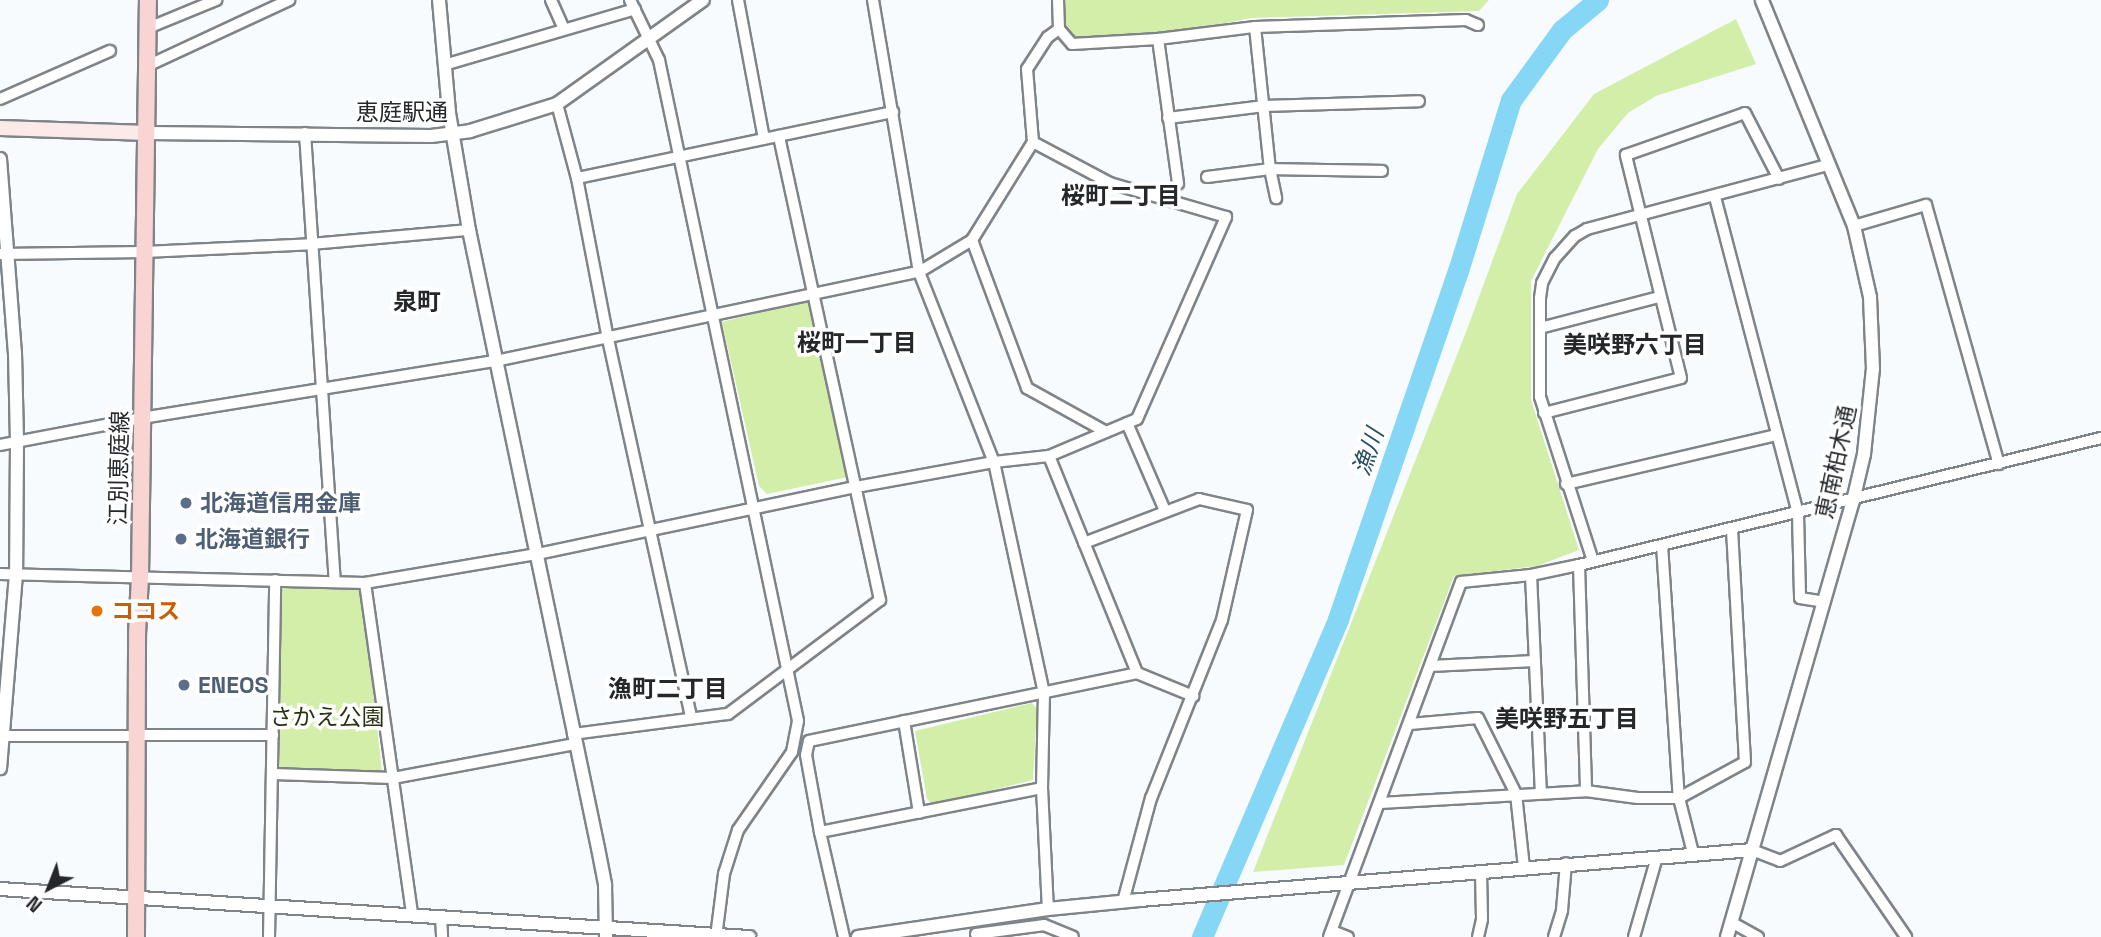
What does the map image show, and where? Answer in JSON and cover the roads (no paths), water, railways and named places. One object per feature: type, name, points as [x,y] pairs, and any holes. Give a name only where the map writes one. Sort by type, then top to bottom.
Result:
[{"type":"main road","name":"江別恵庭線","points":[[136,937],[137,634],[148,133],[148,0]]},
{"type":"main road","points":[[0,128],[148,133]]},
{"type":"street","points":[[148,28],[216,0]]},
{"type":"street","points":[[147,66],[289,0]]},
{"type":"street","points":[[439,0],[453,135],[469,230],[605,885],[606,933]]},
{"type":"street","points":[[551,0],[564,29]]},
{"type":"street","name":"恵庭駅通","points":[[148,133],[453,135],[557,104],[703,0]]},
{"type":"street","points":[[738,0],[764,139]]},
{"type":"street","points":[[873,0],[919,272],[994,462],[1044,693],[1042,788],[1048,909]]},
{"type":"street","points":[[1058,0],[1059,29],[1072,44],[1158,40],[1255,27],[1466,20],[1478,25]]},
{"type":"street","name":"恵南柏木通","points":[[1727,937],[1853,501],[1864,454],[1873,369],[1870,297],[1854,226],[1762,0]]},
{"type":"street","points":[[444,65],[564,29],[632,4],[659,60],[789,668],[797,736],[792,752],[778,774],[737,830],[724,874],[716,937]]},
{"type":"street","points":[[1255,27],[1270,169],[1276,198]]},
{"type":"street","points":[[0,445],[142,418],[495,361],[919,272],[972,240],[1033,142],[1027,69],[1048,37],[1059,29]]},
{"type":"street","points":[[1158,40],[1178,184]]},
{"type":"street","points":[[0,99],[110,51]]},
{"type":"street","points":[[1168,118],[1264,107],[1419,102]]},
{"type":"street","points":[[557,104],[577,178],[608,339],[691,718]]},
{"type":"street","points":[[577,178],[893,112]]},
{"type":"street","points":[[1544,413],[1681,378],[1626,155],[1745,113],[1779,179]]},
{"type":"street","points":[[305,133],[335,582]]},
{"type":"street","points":[[273,774],[393,778],[574,739],[728,714],[880,600],[779,135]]},
{"type":"street","points":[[0,574],[365,583],[537,554],[856,486],[994,462],[1049,456],[1138,419],[1226,217],[1110,183],[1033,142]]},
{"type":"street","points":[[0,159],[4,254],[15,353],[17,443],[16,574],[0,768]]},
{"type":"street","points":[[1593,561],[1540,397],[1542,283],[1564,247],[1587,229],[1828,165]]},
{"type":"street","points":[[1207,177],[1270,169],[1382,171]]},
{"type":"street","points":[[1715,197],[1798,514],[1800,598],[1824,601]]},
{"type":"street","points":[[1854,226],[1926,205],[1999,464]]},
{"type":"street","points":[[4,254],[144,252],[311,244],[469,230]]},
{"type":"street","points":[[972,240],[1027,388],[1106,432]]},
{"type":"street","points":[[1540,328],[1659,297]]},
{"type":"street","points":[[1128,423],[1165,511]]},
{"type":"street","points":[[1566,484],[1776,435]]},
{"type":"street","points":[[1348,937],[1331,934],[1461,582],[1531,575],[1579,565],[1853,501],[2101,438]]},
{"type":"street","points":[[1049,456],[1138,673]]},
{"type":"street","points":[[1084,543],[1199,499],[1247,509],[1222,620],[1151,798],[1123,902]]},
{"type":"street","points":[[1380,803],[1586,791],[1638,798],[1679,798],[1745,762],[1732,529]]},
{"type":"street","points":[[1662,545],[1679,798],[1693,853]]},
{"type":"street","points":[[1579,565],[1586,791]]},
{"type":"street","points":[[1531,575],[1541,792]]},
{"type":"street","points":[[269,937],[275,580]]},
{"type":"street","points":[[365,583],[412,914]]},
{"type":"street","points":[[1430,666],[1535,661]]},
{"type":"street","points":[[844,937],[806,755],[809,741],[1138,673],[1193,696]]},
{"type":"street","points":[[1410,724],[1478,718],[1516,794],[1524,867]]},
{"type":"street","points":[[904,721],[919,813]]},
{"type":"street","points":[[1,736],[273,735]]},
{"type":"street","points":[[820,832],[1042,788]]},
{"type":"street","points":[[858,937],[1048,909],[1566,863],[1752,850],[1780,862],[1836,835],[1906,937]]},
{"type":"street","points":[[1634,937],[1657,857]]},
{"type":"street","points":[[1554,937],[1562,910],[1566,863]]},
{"type":"street","points":[[1478,937],[1482,919],[1481,872]]},
{"type":"street","points":[[0,889],[440,916],[606,933],[749,937]]},
{"type":"street","points":[[440,916],[442,937]]},
{"type":"street","points":[[976,919],[975,936],[1044,925],[1073,937]]},
{"type":"street","points":[[1731,922],[1758,937]]},
{"type":"waterway","name":"漁川","points":[[1202,937],[1338,619],[1458,271],[1511,100],[1562,30],[1598,0]]},
{"type":"place","name":"北海道信用金庫","points":[[186,503]]},
{"type":"place","name":"北海道銀行","points":[[181,539]]},
{"type":"place","name":"ココス","points":[[97,611]]},
{"type":"place","name":"ENEOS","points":[[184,685]]},
{"type":"district","name":"桜町二丁目","points":[[1121,196]]},
{"type":"district","name":"泉町","points":[[417,302]]},
{"type":"district","name":"桜町一丁目","points":[[857,343]]},
{"type":"district","name":"美咲野六丁目","points":[[1635,345]]},
{"type":"district","name":"漁町二丁目","points":[[668,689]]},
{"type":"district","name":"美咲野五丁目","points":[[1567,719]]},
{"type":"park label","name":"さかえ公園","points":[[327,717]]}]
